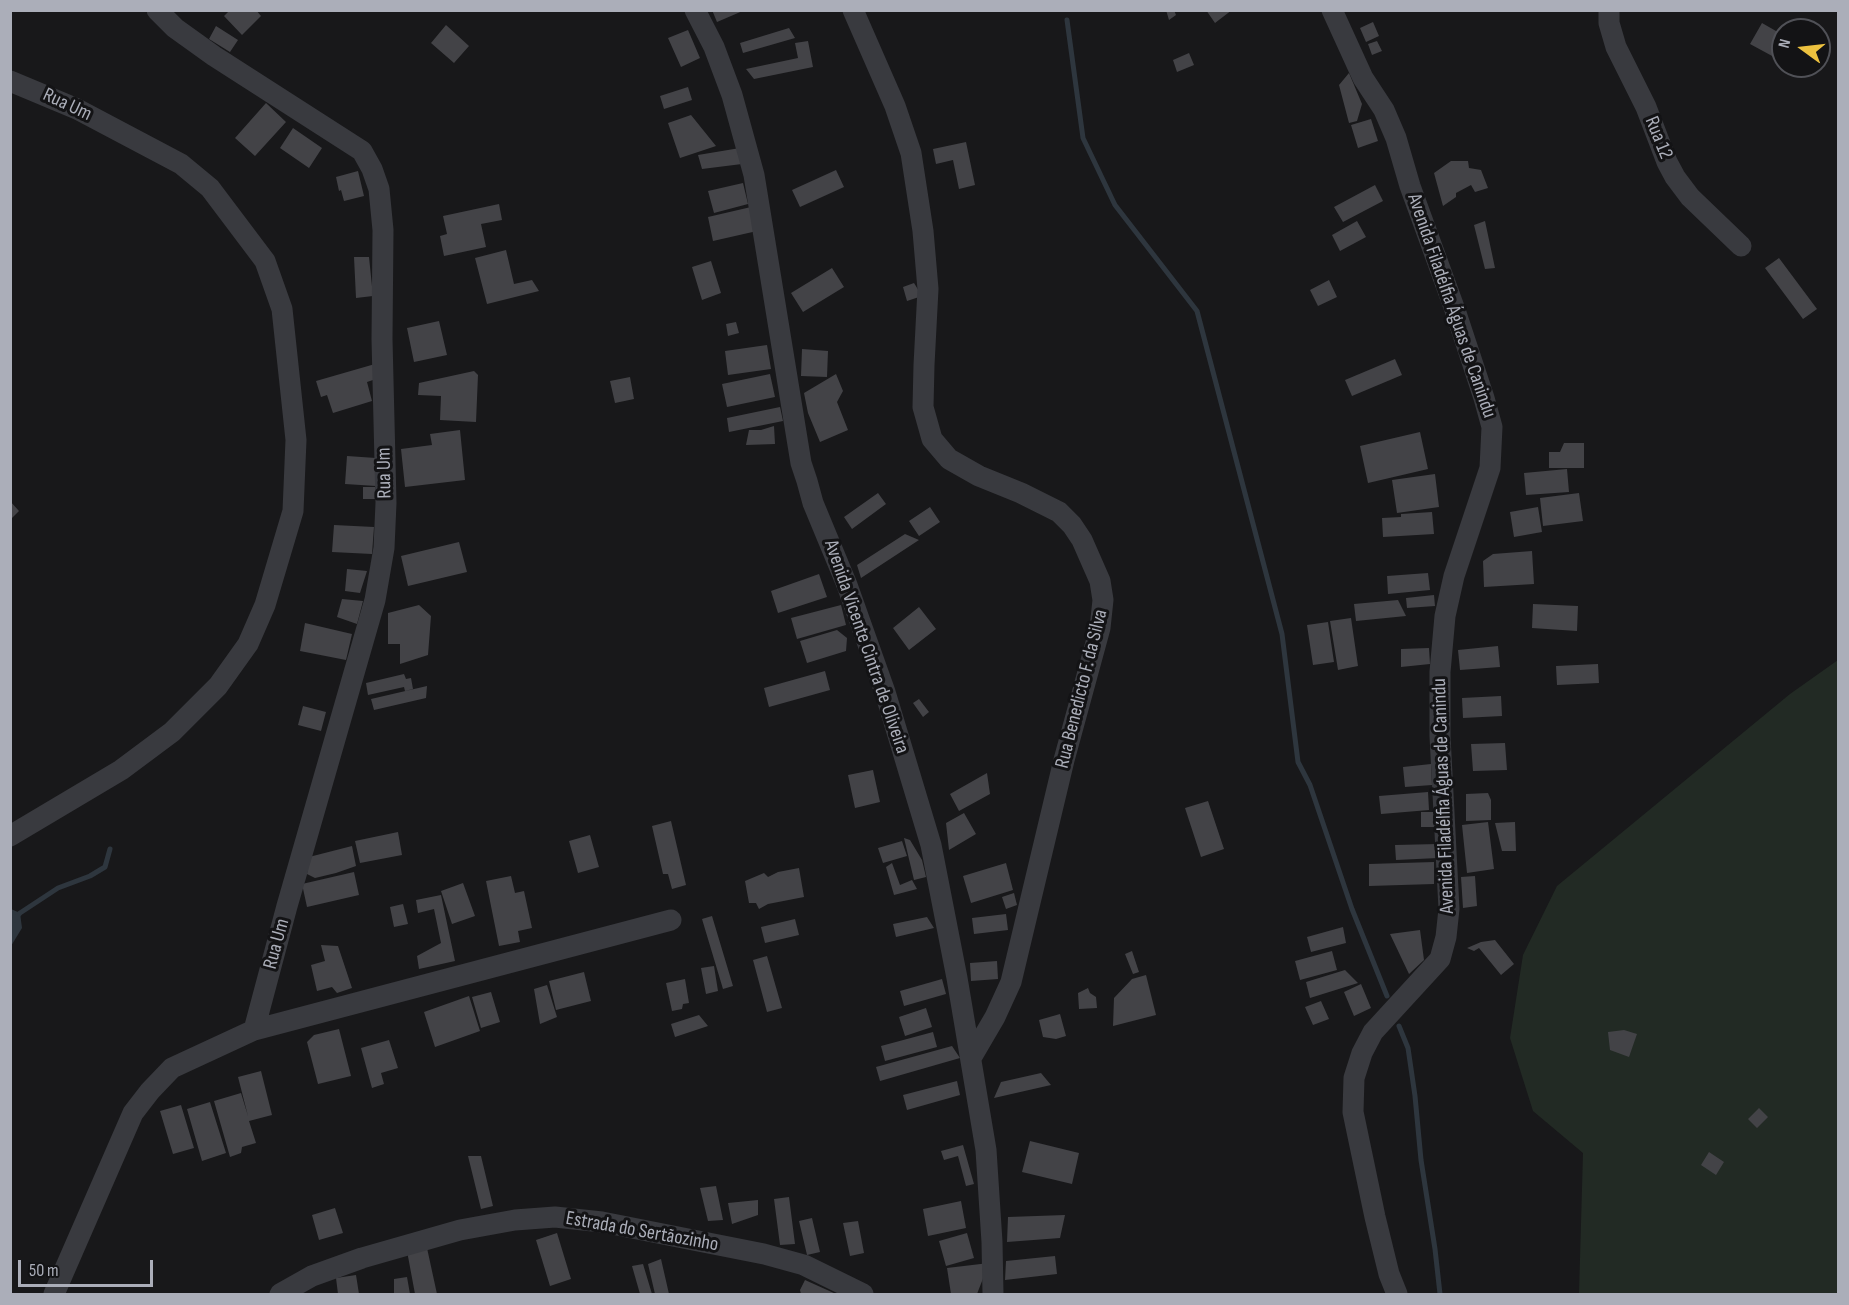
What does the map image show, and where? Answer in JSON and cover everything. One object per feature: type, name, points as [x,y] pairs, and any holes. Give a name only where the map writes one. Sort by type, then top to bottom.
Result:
[{"type":"street","name":"Rua Um","points":[[157,10],[175,28],[214,56],[362,151],[379,189],[383,230],[382,339],[386,503],[384,548],[375,600],[287,906],[254,1030]]},
{"type":"street","name":"Avenida Vicente Cintra de Oliveira","points":[[695,10],[714,47],[732,95],[754,176],[801,463],[813,503],[847,585],[885,692],[931,845],[957,978],[986,1150],[993,1294]]},
{"type":"street","name":"Rua Benedicto F. da Silva","points":[[854,10],[895,106],[911,153],[923,231],[928,289],[923,407],[932,439],[949,459],[980,476],[1059,512],[1082,540],[1100,581],[1104,600],[1100,627],[1064,759],[1011,982],[995,1017],[970,1058]]},
{"type":"street","name":"Avenida Filadélfia Águas de Canindu","points":[[1332,10],[1396,138],[1410,186],[1455,310],[1492,427],[1490,468],[1454,576],[1445,616],[1440,672],[1440,735],[1449,909],[1446,937],[1440,959],[1373,1032],[1362,1053],[1354,1078],[1353,1112],[1375,1217],[1389,1274],[1397,1294]]},
{"type":"street","name":"Rua 12","points":[[1609,10],[1609,23],[1616,47],[1646,107],[1675,177],[1690,197],[1741,246]]},
{"type":"street","name":"Rua Um","points":[[10,81],[77,109],[181,164],[210,188],[265,261],[282,309],[296,440],[292,511],[265,605],[248,644],[218,686],[172,732],[121,770],[10,836]]},
{"type":"street","points":[[54,1294],[133,1113],[172,1068],[254,1030],[671,920]]},
{"type":"street","name":"Estrada do Sertãozinho","points":[[280,1294],[312,1285],[362,1258],[460,1230],[515,1220],[555,1217],[602,1222],[764,1254],[804,1265],[863,1294]]},
{"type":"shaded area","points":[[1838,660],[1838,1294],[1579,1294],[1583,1153],[1533,1111],[1510,1038],[1523,955],[1557,886],[1790,694]]},
{"type":"shaded area","points":[[11,909],[20,913],[22,928],[11,946]]},
{"type":"building","points":[[230,10],[256,10],[261,16],[242,35],[224,16]]},
{"type":"building","points":[[712,10],[745,10],[717,22]]},
{"type":"building","points":[[1166,10],[1174,10],[1176,15],[1169,20]]},
{"type":"building","points":[[1206,10],[1232,10],[1215,23]]},
{"type":"building","points":[[1373,22],[1379,36],[1366,42],[1360,28]]},
{"type":"building","points":[[1762,23],[1771,28],[1771,55],[1750,44]]},
{"type":"building","points":[[446,25],[469,46],[454,63],[431,43]]},
{"type":"building","points":[[216,26],[238,40],[230,52],[209,39]]},
{"type":"building","points":[[789,28],[795,38],[743,53],[740,43]]},
{"type":"building","points":[[688,30],[700,58],[681,67],[668,38]]},
{"type":"building","points":[[808,41],[813,67],[754,79],[746,69],[798,58],[795,43]]},
{"type":"building","points":[[1377,41],[1382,51],[1372,55],[1368,44]]},
{"type":"building","points":[[1189,53],[1194,65],[1177,72],[1173,60]]},
{"type":"building","points":[[1349,73],[1362,104],[1357,121],[1349,123],[1339,85]]},
{"type":"building","points":[[688,87],[692,100],[664,109],[660,96]]},
{"type":"building","points":[[266,103],[286,122],[255,156],[235,138]]},
{"type":"building","points":[[691,115],[716,146],[680,158],[668,123]]},
{"type":"building","points":[[1371,119],[1378,141],[1358,148],[1351,125]]},
{"type":"building","points":[[293,128],[322,148],[309,168],[280,148]]},
{"type":"building","points":[[966,142],[975,185],[959,189],[953,160],[936,164],[933,149]]},
{"type":"building","points":[[740,148],[742,164],[702,169],[698,155]]},
{"type":"building","points":[[1451,161],[1468,161],[1469,168],[1481,170],[1488,188],[1475,192],[1471,185],[1456,193],[1456,197],[1443,206],[1434,173]]},
{"type":"building","points":[[836,170],[844,187],[800,207],[792,190]]},
{"type":"building","points":[[358,171],[364,196],[344,201],[336,177]]},
{"type":"building","points":[[743,183],[748,204],[714,213],[708,191]]},
{"type":"building","points":[[1375,185],[1383,201],[1343,222],[1334,207]]},
{"type":"building","points":[[499,204],[502,220],[481,224],[486,247],[444,256],[440,236],[447,234],[443,216]]},
{"type":"building","points":[[751,207],[757,231],[713,241],[708,217]]},
{"type":"building","points":[[1357,221],[1366,237],[1340,251],[1332,235]]},
{"type":"building","points":[[1485,221],[1495,268],[1485,269],[1474,225]]},
{"type":"building","points":[[506,250],[514,284],[532,280],[539,291],[487,304],[475,258]]},
{"type":"building","points":[[354,257],[369,257],[373,296],[356,298]]},
{"type":"building","points":[[1779,258],[1817,309],[1803,319],[1765,268]]},
{"type":"building","points":[[711,261],[721,293],[702,300],[692,267]]},
{"type":"building","points":[[832,268],[844,287],[803,312],[791,293]]},
{"type":"building","points":[[1329,280],[1337,297],[1318,306],[1310,290]]},
{"type":"building","points":[[914,283],[922,296],[907,301],[903,287]]},
{"type":"building","points":[[439,321],[447,355],[414,362],[407,328]]},
{"type":"building","points":[[736,322],[739,333],[728,336],[726,324]]},
{"type":"building","points":[[767,345],[771,369],[728,375],[725,351]]},
{"type":"building","points":[[802,349],[828,351],[827,377],[801,376]]},
{"type":"building","points":[[1395,359],[1402,375],[1352,396],[1345,380]]},
{"type":"building","points":[[375,364],[379,378],[367,382],[372,401],[333,413],[327,395],[321,397],[316,381]]},
{"type":"building","points":[[474,371],[478,375],[476,422],[440,420],[441,396],[418,395],[419,383]]},
{"type":"building","points":[[770,374],[775,397],[727,407],[722,384]]},
{"type":"building","points":[[836,374],[843,391],[837,402],[848,430],[820,442],[808,413],[804,393]]},
{"type":"building","points":[[630,377],[634,399],[615,403],[610,381]]},
{"type":"building","points":[[780,407],[783,421],[729,432],[727,418]]},
{"type":"building","points":[[774,426],[775,444],[746,445],[749,430],[761,430]]},
{"type":"building","points":[[460,430],[465,480],[405,487],[401,449],[432,445],[430,434]]},
{"type":"building","points":[[1420,432],[1428,469],[1368,483],[1360,446]]},
{"type":"building","points":[[1564,443],[1584,443],[1584,468],[1549,468],[1549,452],[1560,452]]},
{"type":"building","points":[[347,456],[376,458],[376,486],[345,484]]},
{"type":"building","points":[[1567,469],[1569,492],[1526,495],[1524,473]]},
{"type":"building","points":[[1435,474],[1439,507],[1397,513],[1392,480]]},
{"type":"building","points":[[363,487],[375,487],[378,499],[363,499]]},
{"type":"building","points":[[878,493],[886,504],[852,529],[844,517]]},
{"type":"building","points":[[1579,493],[1583,521],[1543,526],[1540,498]]},
{"type":"building","points":[[10,501],[19,511],[10,520]]},
{"type":"building","points":[[930,507],[940,522],[919,536],[909,521]]},
{"type":"building","points":[[1538,507],[1542,532],[1514,537],[1510,512]]},
{"type":"building","points":[[1432,512],[1434,534],[1383,537],[1382,518]]},
{"type":"building","points":[[334,525],[374,527],[372,554],[332,552]]},
{"type":"building","points":[[905,534],[919,540],[861,578],[857,565]]},
{"type":"building","points":[[459,542],[467,572],[408,586],[401,556]]},
{"type":"building","points":[[1532,551],[1534,584],[1484,587],[1483,561],[1493,554]]},
{"type":"building","points":[[347,569],[367,571],[360,593],[345,591]]},
{"type":"building","points":[[1428,573],[1430,590],[1388,594],[1387,576]]},
{"type":"building","points":[[819,574],[827,597],[778,613],[771,591]]},
{"type":"building","points":[[1434,595],[1435,606],[1407,608],[1406,598]]},
{"type":"building","points":[[342,599],[363,601],[357,624],[337,617]]},
{"type":"building","points":[[1398,600],[1406,616],[1356,621],[1354,604]]},
{"type":"building","points":[[1533,604],[1578,606],[1577,631],[1532,628]]},
{"type":"building","points":[[419,605],[431,616],[428,655],[400,664],[400,644],[388,644],[388,613]]},
{"type":"building","points":[[841,605],[846,625],[797,639],[791,618]]},
{"type":"building","points":[[919,607],[936,629],[909,650],[893,628]]},
{"type":"building","points":[[1351,618],[1358,666],[1338,670],[1330,621]]},
{"type":"building","points":[[1328,622],[1334,662],[1313,665],[1307,625]]},
{"type":"building","points":[[305,623],[352,634],[346,660],[300,651]]},
{"type":"building","points":[[837,630],[847,638],[846,651],[807,663],[800,641]]},
{"type":"building","points":[[1498,646],[1500,667],[1460,670],[1458,650]]},
{"type":"building","points":[[1429,648],[1430,664],[1401,667],[1401,649]]},
{"type":"building","points":[[1598,664],[1599,683],[1557,685],[1556,666]]},
{"type":"building","points":[[825,671],[830,690],[769,707],[764,688]]},
{"type":"building","points":[[404,674],[406,679],[411,678],[413,689],[405,691],[404,687],[368,695],[366,683]]},
{"type":"building","points":[[427,686],[426,698],[374,710],[371,699]]},
{"type":"building","points":[[1501,696],[1502,716],[1463,718],[1462,698]]},
{"type":"building","points":[[919,699],[929,712],[923,717],[913,703]]},
{"type":"building","points":[[303,706],[326,712],[321,731],[298,725]]},
{"type":"building","points":[[1505,743],[1507,770],[1473,771],[1471,744]]},
{"type":"building","points":[[1431,764],[1432,785],[1405,787],[1403,767]]},
{"type":"building","points":[[873,770],[880,802],[855,808],[848,775]]},
{"type":"building","points":[[987,773],[990,794],[959,811],[950,794]]},
{"type":"building","points":[[1428,792],[1429,810],[1381,814],[1379,796]]},
{"type":"building","points":[[1488,793],[1491,800],[1491,820],[1466,821],[1466,794]]},
{"type":"building","points":[[1208,801],[1224,849],[1201,857],[1185,808]]},
{"type":"building","points":[[1421,812],[1433,812],[1434,827],[1421,827]]},
{"type":"building","points":[[964,813],[976,834],[949,850],[946,823]]},
{"type":"building","points":[[671,821],[686,885],[672,889],[668,874],[663,874],[652,826]]},
{"type":"building","points":[[1488,822],[1494,869],[1467,873],[1462,825]]},
{"type":"building","points":[[1515,822],[1516,851],[1502,851],[1495,823]]},
{"type":"building","points":[[398,832],[402,855],[360,863],[355,841]]},
{"type":"building","points":[[590,835],[599,867],[578,873],[569,841]]},
{"type":"building","points":[[904,838],[910,840],[922,860],[926,877],[914,880]]},
{"type":"building","points":[[902,841],[907,856],[883,863],[878,848]]},
{"type":"building","points":[[1438,844],[1438,858],[1396,860],[1395,845]]},
{"type":"building","points":[[352,846],[356,866],[315,878],[307,874],[309,857]]},
{"type":"building","points":[[1434,862],[1434,884],[1369,886],[1369,864]]},
{"type":"building","points":[[892,863],[900,885],[912,880],[917,889],[894,895],[886,867]]},
{"type":"building","points":[[1006,863],[1013,890],[971,903],[963,876]]},
{"type":"building","points":[[799,868],[804,897],[768,904],[759,909],[756,903],[749,903],[745,881],[764,873],[768,877],[778,872]]},
{"type":"building","points":[[354,872],[359,895],[307,907],[302,884]]},
{"type":"building","points":[[511,876],[515,893],[524,891],[532,928],[518,931],[520,942],[499,946],[486,881]]},
{"type":"building","points":[[1475,876],[1477,906],[1463,908],[1461,877]]},
{"type":"building","points":[[463,883],[475,916],[452,924],[441,891]]},
{"type":"building","points":[[1014,893],[1017,905],[1006,909],[1002,897]]},
{"type":"building","points":[[441,895],[455,961],[419,969],[417,956],[441,943],[434,909],[418,913],[416,900]]},
{"type":"building","points":[[403,904],[408,924],[394,927],[390,907]]},
{"type":"building","points":[[1006,914],[1008,930],[974,934],[972,918]]},
{"type":"building","points":[[712,916],[733,986],[723,989],[702,919]]},
{"type":"building","points":[[927,917],[934,928],[896,937],[893,924]]},
{"type":"building","points":[[795,919],[799,935],[765,943],[761,927]]},
{"type":"building","points":[[1343,927],[1346,943],[1311,952],[1307,937]]},
{"type":"building","points":[[1420,930],[1424,960],[1409,974],[1390,934]]},
{"type":"building","points":[[1495,940],[1514,964],[1501,975],[1479,948],[1474,951],[1467,948],[1481,942]]},
{"type":"building","points":[[321,945],[338,946],[352,988],[337,993],[332,987],[317,991],[311,965],[325,961]]},
{"type":"building","points":[[1132,951],[1139,972],[1133,974],[1125,954]]},
{"type":"building","points":[[1332,951],[1337,970],[1300,980],[1295,961]]},
{"type":"building","points":[[767,956],[782,1008],[767,1012],[753,960]]},
{"type":"building","points":[[997,961],[998,979],[971,981],[970,963]]},
{"type":"building","points":[[714,966],[718,991],[706,994],[701,968]]},
{"type":"building","points":[[1345,970],[1358,983],[1310,998],[1306,982]]},
{"type":"building","points":[[584,972],[591,1001],[556,1010],[549,981]]},
{"type":"building","points":[[1146,975],[1156,1015],[1113,1026],[1114,998],[1132,979]]},
{"type":"building","points":[[685,979],[689,1003],[683,1004],[682,1009],[672,1011],[666,983]]},
{"type":"building","points":[[942,979],[946,994],[904,1006],[900,991]]},
{"type":"building","points":[[1361,984],[1371,1008],[1354,1016],[1344,992]]},
{"type":"building","points":[[547,985],[557,1017],[540,1024],[534,989]]},
{"type":"building","points":[[1088,988],[1090,993],[1096,997],[1097,1008],[1079,1009],[1078,993]]},
{"type":"building","points":[[491,992],[500,1022],[481,1028],[472,997]]},
{"type":"building","points":[[469,996],[480,1031],[435,1047],[424,1012]]},
{"type":"building","points":[[1321,1001],[1329,1019],[1313,1025],[1305,1007]]},
{"type":"building","points":[[926,1008],[932,1027],[905,1036],[899,1017]]},
{"type":"building","points":[[1060,1014],[1066,1036],[1056,1039],[1043,1037],[1039,1020]]},
{"type":"building","points":[[699,1015],[708,1026],[675,1037],[671,1024]]},
{"type":"building","points":[[339,1029],[351,1076],[318,1084],[307,1042],[314,1035]]},
{"type":"building","points":[[1624,1030],[1637,1034],[1629,1057],[1610,1050],[1608,1032]]},
{"type":"building","points":[[933,1032],[937,1047],[885,1061],[881,1046]]},
{"type":"building","points":[[389,1040],[398,1068],[381,1073],[384,1084],[372,1088],[361,1048]]},
{"type":"building","points":[[952,1046],[960,1058],[880,1081],[876,1067]]},
{"type":"building","points":[[261,1071],[272,1115],[249,1121],[256,1143],[242,1147],[241,1153],[230,1157],[214,1101],[241,1093],[248,1116],[238,1077]]},
{"type":"building","points":[[1041,1073],[1051,1085],[994,1098],[1001,1082]]},
{"type":"building","points":[[957,1081],[960,1095],[907,1110],[903,1095]]},
{"type":"building","points":[[210,1102],[226,1153],[202,1161],[187,1109]]},
{"type":"building","points":[[181,1105],[194,1148],[173,1154],[160,1111]]},
{"type":"building","points":[[1759,1108],[1768,1117],[1757,1128],[1748,1119]]},
{"type":"building","points":[[1030,1141],[1079,1153],[1072,1184],[1022,1172]]},
{"type":"building","points":[[963,1145],[974,1184],[966,1186],[958,1156],[944,1160],[941,1151]]},
{"type":"building","points":[[1709,1152],[1724,1162],[1716,1175],[1701,1165]]},
{"type":"building","points":[[468,1156],[481,1156],[493,1206],[481,1209]]},
{"type":"building","points":[[716,1186],[723,1220],[708,1221],[700,1188]]},
{"type":"building","points":[[789,1197],[795,1244],[780,1245],[774,1199]]},
{"type":"building","points":[[758,1200],[758,1215],[732,1224],[728,1203]]},
{"type":"building","points":[[961,1201],[966,1228],[928,1236],[923,1209]]},
{"type":"building","points":[[335,1208],[343,1233],[319,1240],[312,1215]]},
{"type":"building","points":[[1065,1215],[1060,1238],[1007,1242],[1008,1217]]},
{"type":"building","points":[[812,1218],[820,1252],[807,1255],[799,1221]]},
{"type":"building","points":[[858,1221],[864,1253],[850,1256],[843,1223]]},
{"type":"building","points":[[557,1233],[571,1279],[550,1286],[536,1240]]},
{"type":"building","points":[[967,1233],[974,1258],[946,1266],[939,1241]]},
{"type":"building","points":[[427,1248],[437,1294],[415,1294],[407,1251]]},
{"type":"building","points":[[1055,1256],[1057,1274],[1005,1280],[1006,1261]]},
{"type":"building","points":[[661,1259],[669,1294],[655,1294],[648,1264]]},
{"type":"building","points":[[989,1263],[977,1294],[951,1294],[947,1268]]},
{"type":"building","points":[[643,1264],[652,1294],[640,1294],[632,1266]]},
{"type":"building","points":[[356,1275],[359,1294],[338,1294],[336,1278]]},
{"type":"building","points":[[407,1277],[410,1294],[394,1294],[394,1279]]},
{"type":"building","points":[[805,1280],[836,1294],[801,1294],[800,1290]]},
{"type":"waterway","points":[[1067,20],[1083,138],[1115,205],[1197,311],[1282,634],[1298,762],[1310,785],[1352,909],[1387,996]]},
{"type":"waterway","points":[[10,924],[20,913],[58,888],[90,876],[105,867],[110,849]]},
{"type":"waterway","points":[[1399,1026],[1408,1048],[1440,1294]]}]
